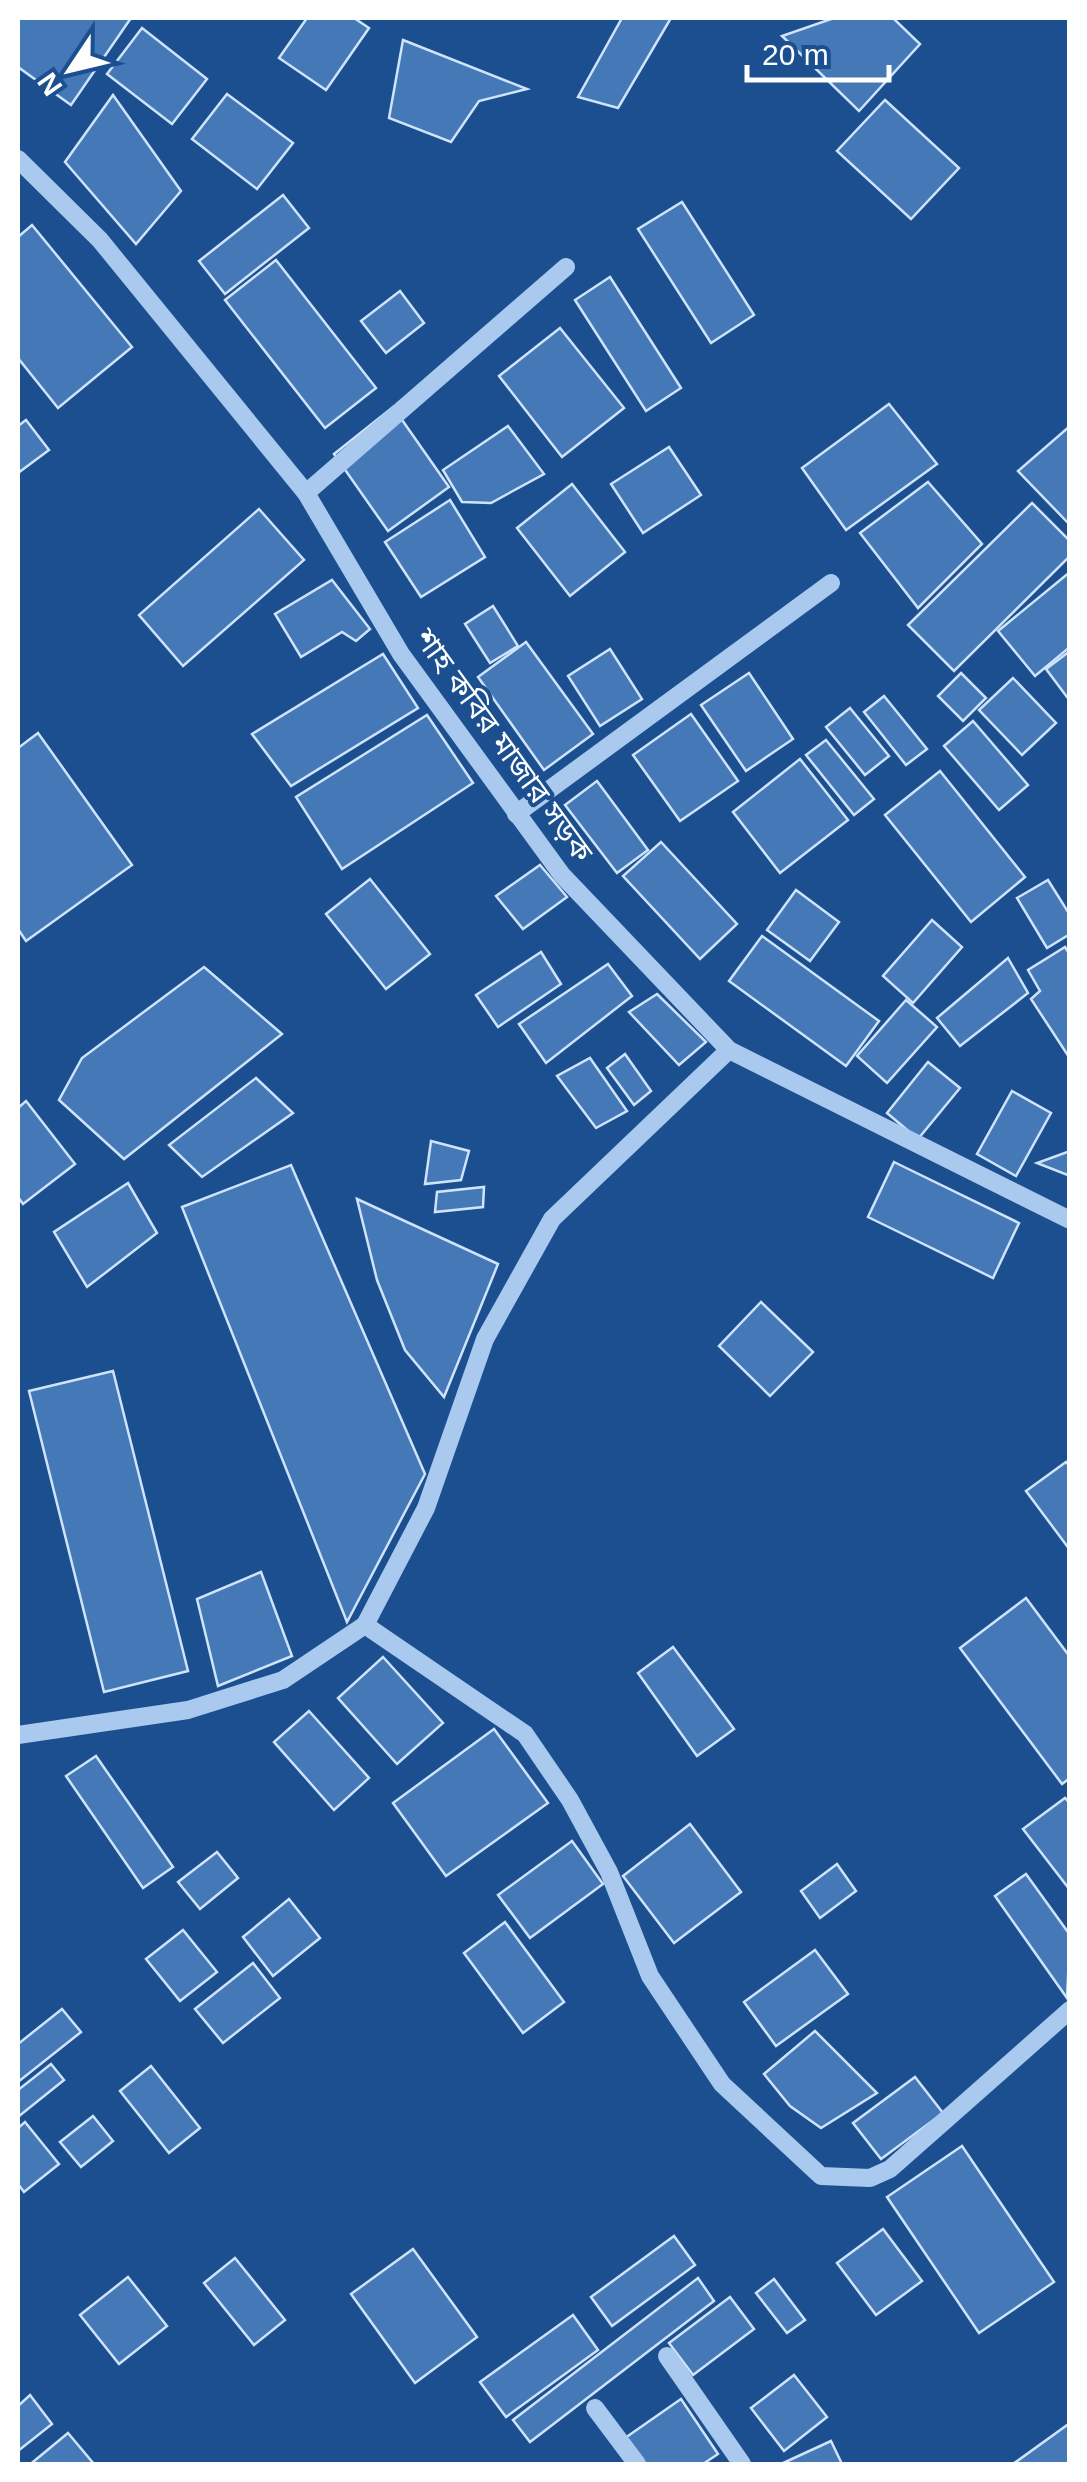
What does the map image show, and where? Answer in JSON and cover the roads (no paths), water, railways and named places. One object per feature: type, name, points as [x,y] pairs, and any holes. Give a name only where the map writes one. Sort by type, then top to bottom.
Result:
[{"type":"street","name":"শাহ কবির মাজার সড়ক","points":[[18,159],[100,240],[306,492],[401,654],[562,875],[729,1050],[1070,1220]]},
{"type":"street","points":[[306,492],[566,267]]},
{"type":"street","points":[[516,814],[831,583]]},
{"type":"street","points":[[18,1736],[188,1710],[283,1680],[365,1626],[426,1508],[486,1339],[552,1219],[729,1050]]},
{"type":"street","points":[[365,1626],[525,1734],[570,1800],[609,1872],[650,1976],[722,2084],[821,2176],[870,2178],[890,2169],[1070,2010]]},
{"type":"street","points":[[668,2356],[742,2464]]},
{"type":"street","points":[[596,2408],[637,2464]]}]
